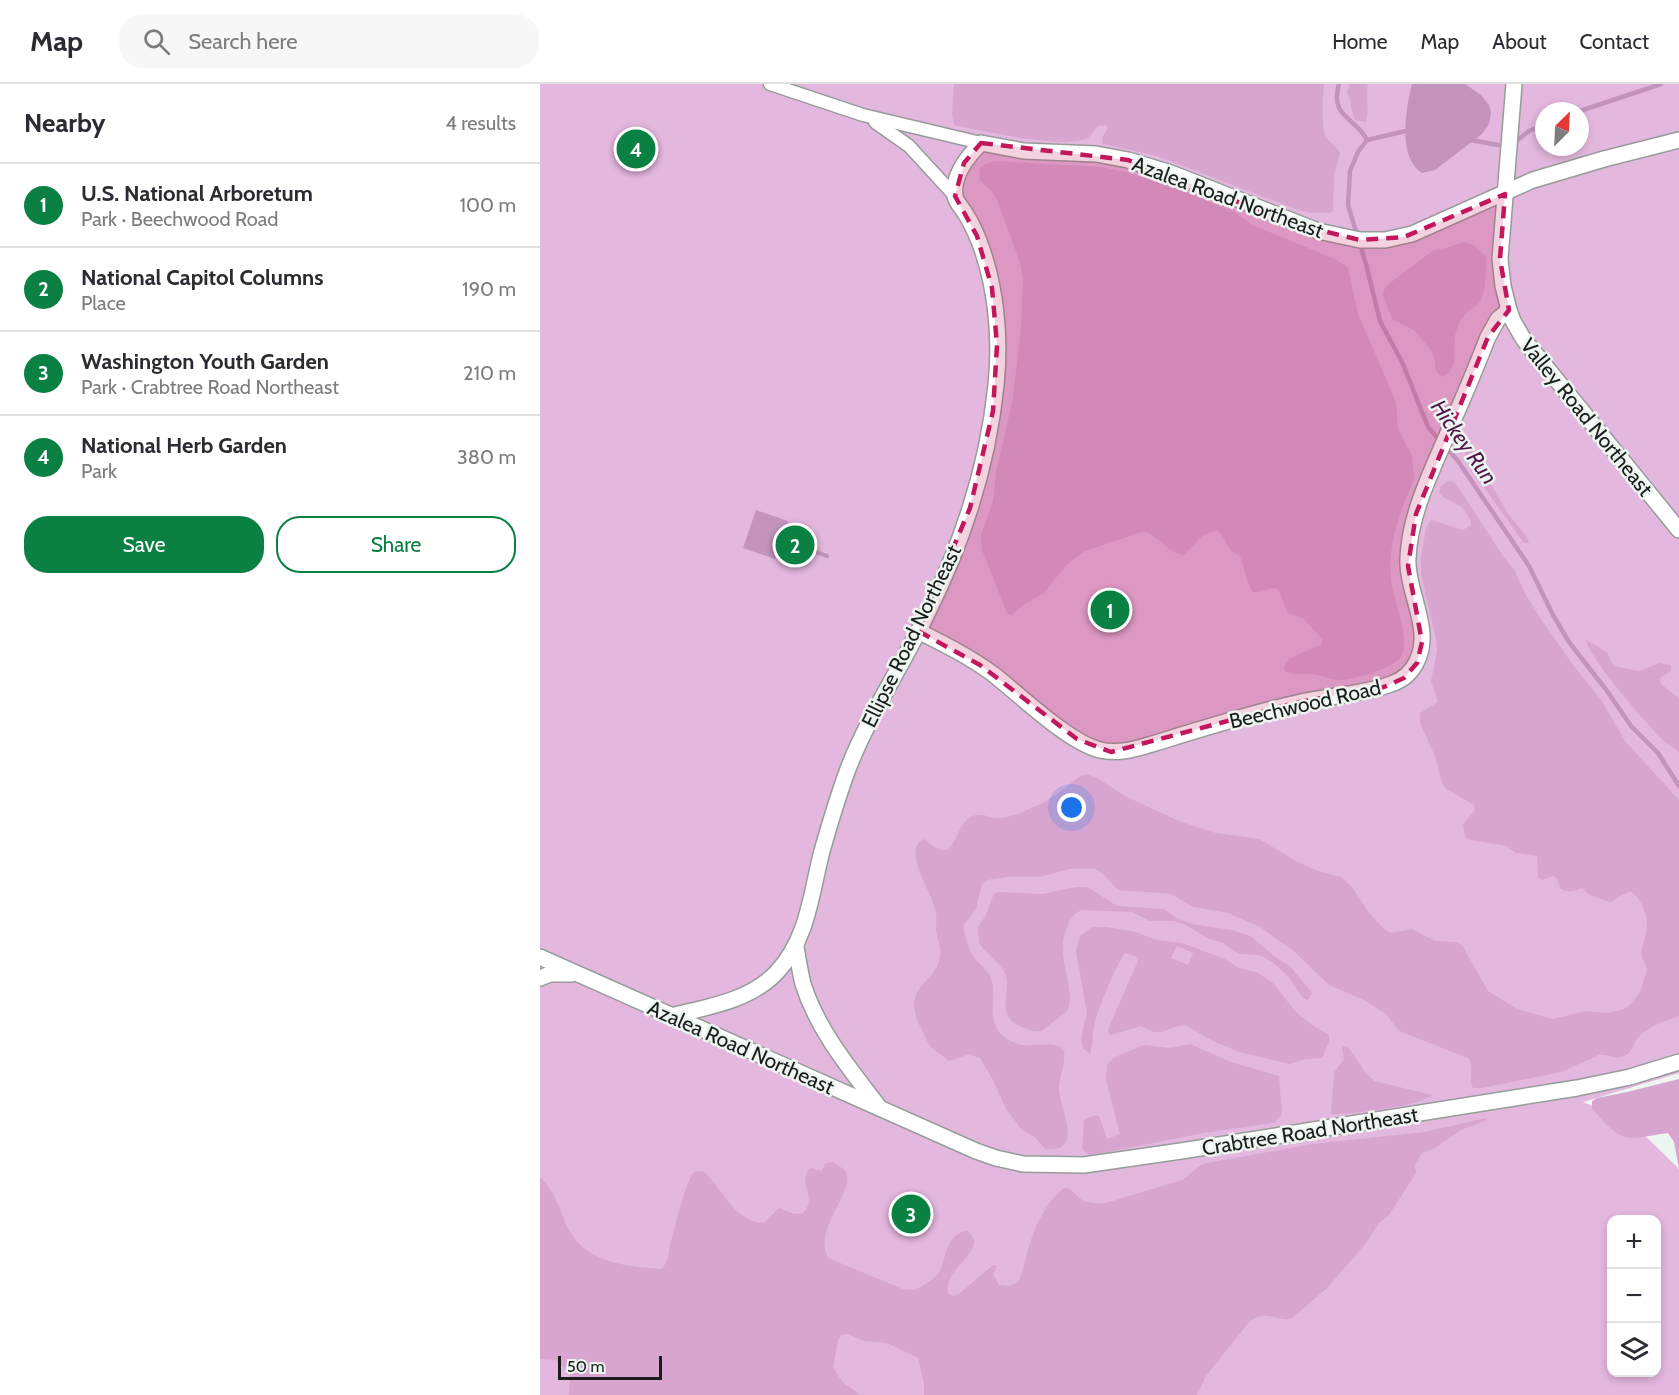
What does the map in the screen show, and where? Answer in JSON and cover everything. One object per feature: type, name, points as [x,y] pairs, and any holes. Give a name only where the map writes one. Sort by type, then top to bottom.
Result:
[{"type":"street","name":"Azalea Road Northeast","points":[[770,84],[863,115],[981,143],[1024,151],[1096,154],[1128,160],[1171,173],[1299,225],[1360,240],[1385,240],[1412,234],[1533,180],[1679,140]]},
{"type":"street","name":"Valley Road Northeast","points":[[1514,84],[1500,259],[1503,286],[1513,321],[1534,355],[1679,530]]},
{"type":"street","name":"Ellipse Road Northeast","points":[[671,1016],[721,1004],[753,990],[776,973],[796,947],[832,815],[848,770],[872,715],[935,598],[970,508],[987,449],[997,381],[996,316],[989,274],[977,236],[955,196],[909,146],[863,115]]},
{"type":"street","points":[[955,196],[957,179],[964,163],[981,143]]},
{"type":"street","name":"Beechwood Road","points":[[918,631],[980,665],[1077,739],[1099,750],[1111,752],[1144,747],[1226,721],[1299,702],[1384,687],[1398,681],[1417,663],[1421,651],[1421,634],[1410,584],[1408,557],[1416,514],[1434,464],[1493,326],[1509,310]]},
{"type":"street","points":[[796,947],[803,983],[815,1015],[837,1052],[880,1109]]},
{"type":"street","name":"Azalea Road Northeast","points":[[540,957],[941,1136]]},
{"type":"street","points":[[540,978],[550,974],[577,974]]},
{"type":"street","name":"Crabtree Road Northeast","points":[[941,1136],[1007,1161],[1040,1165],[1084,1165],[1577,1088],[1630,1077],[1679,1062]]},
{"type":"highlighted area","points":[[981,143],[1128,160],[1299,225],[1360,240],[1404,237],[1505,194],[1500,259],[1509,310],[1488,337],[1416,514],[1408,566],[1422,642],[1417,663],[1404,678],[1384,687],[1299,702],[1111,752],[1077,739],[980,665],[918,631],[970,508],[993,411],[997,345],[992,288],[977,236],[955,196],[964,163]]},
{"type":"shaded area","points":[[540,84],[1679,84],[1679,1073],[1583,1102],[1631,1122],[1679,1169],[1679,1395],[540,1395]]},
{"type":"shaded area","points":[[954,84],[1324,84],[1323,128],[1340,153],[1334,176],[1333,211],[1311,213],[1298,210],[1157,156],[1103,144],[1102,138],[1108,128],[1106,125],[1098,126],[1089,137],[1079,141],[1064,142],[1003,135],[954,125],[952,115]]},
{"type":"shaded area","points":[[1350,84],[1368,84],[1366,122],[1355,120],[1347,93]]},
{"type":"shaded area","points":[[1412,84],[1465,84],[1481,95],[1489,105],[1491,113],[1489,124],[1482,134],[1435,170],[1422,173],[1414,166],[1406,145],[1406,119]]},
{"type":"shaded area","points":[[996,161],[1102,167],[1125,172],[1167,185],[1235,212],[1252,225],[1335,259],[1348,268],[1358,314],[1396,402],[1398,429],[1412,456],[1414,480],[1395,531],[1391,558],[1392,586],[1404,633],[1403,651],[1400,658],[1389,666],[1372,673],[1346,680],[1287,672],[1285,665],[1289,659],[1322,644],[1322,639],[1303,618],[1288,613],[1278,589],[1253,592],[1240,556],[1228,546],[1216,530],[1202,536],[1184,555],[1173,552],[1144,531],[1085,551],[1067,564],[1044,593],[1023,605],[1012,615],[1007,613],[982,550],[981,535],[993,501],[996,472],[1013,398],[1021,326],[1023,280],[1020,262],[997,200],[979,179],[980,168]]},
{"type":"shaded area","points":[[1464,242],[1474,245],[1487,258],[1485,287],[1479,303],[1466,313],[1460,322],[1455,336],[1453,365],[1451,370],[1442,377],[1436,371],[1431,350],[1414,330],[1393,320],[1383,293],[1386,286],[1434,250]]},
{"type":"shaded area","points":[[1472,451],[1508,514],[1527,537],[1529,543],[1524,543],[1470,468],[1465,452]]},
{"type":"shaded area","points":[[1450,480],[1456,484],[1514,569],[1541,619],[1602,701],[1625,741],[1679,800],[1679,1016],[1645,1031],[1628,1054],[1622,1057],[1599,1055],[1561,1072],[1473,1088],[1471,1065],[1468,1058],[1399,1031],[1386,1014],[1364,1000],[1329,985],[1295,952],[1260,927],[1228,913],[1193,907],[1171,894],[1118,890],[1095,869],[1070,869],[1039,877],[987,880],[982,884],[976,909],[963,926],[971,952],[988,972],[992,982],[994,1020],[997,1028],[1004,1036],[1021,1045],[1047,1044],[1064,1050],[1059,1089],[1067,1137],[1064,1144],[1057,1149],[1045,1149],[1035,1137],[1022,1130],[1006,1109],[980,1058],[969,1054],[949,1061],[930,1046],[924,1035],[915,1012],[916,994],[936,968],[940,958],[940,944],[936,931],[934,906],[920,873],[916,852],[918,844],[925,839],[936,848],[943,850],[949,848],[966,821],[973,816],[1000,818],[1021,813],[1049,799],[1086,774],[1099,779],[1125,796],[1179,821],[1216,833],[1259,839],[1296,861],[1318,871],[1341,877],[1352,887],[1370,914],[1385,930],[1391,933],[1412,929],[1435,941],[1456,942],[1462,945],[1488,991],[1517,1009],[1553,1019],[1586,1011],[1608,1013],[1622,1010],[1630,1005],[1640,992],[1647,970],[1642,959],[1642,948],[1647,921],[1642,904],[1635,894],[1630,891],[1610,902],[1589,895],[1582,888],[1572,891],[1564,890],[1553,876],[1542,880],[1538,878],[1537,856],[1516,853],[1506,846],[1470,840],[1465,837],[1463,824],[1475,810],[1474,805],[1446,789],[1442,783],[1435,756],[1420,723],[1420,713],[1438,702],[1431,681],[1437,651],[1436,639],[1421,574],[1421,558],[1426,528],[1431,520],[1463,530],[1471,525],[1471,520],[1462,507],[1443,497],[1439,492],[1441,486]]},
{"type":"shaded area","points":[[756,510],[788,521],[786,527],[792,530],[783,555],[777,553],[775,559],[743,548]]},
{"type":"shaded area","points":[[1586,640],[1607,652],[1612,663],[1618,667],[1639,671],[1660,663],[1671,665],[1671,671],[1660,678],[1661,684],[1679,699],[1679,753],[1643,719],[1598,662]]},
{"type":"shaded area","points":[[1087,887],[1117,906],[1164,909],[1192,924],[1232,930],[1252,937],[1290,966],[1312,993],[1308,1000],[1303,998],[1287,975],[1271,961],[1259,955],[1239,954],[1223,943],[1207,938],[1184,924],[1173,921],[1150,921],[1132,912],[1082,910],[1071,919],[1064,938],[1064,960],[1070,1000],[1068,1010],[1042,1031],[1023,1027],[1012,1021],[1008,1015],[1004,971],[979,943],[978,927],[997,892],[1043,894]]},
{"type":"shaded area","points":[[1092,927],[1136,932],[1156,940],[1182,943],[1225,959],[1239,968],[1258,973],[1273,983],[1296,1012],[1329,1035],[1329,1042],[1322,1058],[1305,1059],[1290,1064],[1239,1052],[1185,1025],[1164,1032],[1155,1032],[1141,1026],[1111,1035],[1108,1033],[1109,1027],[1138,961],[1135,956],[1125,953],[1099,1011],[1094,1026],[1090,1054],[1083,1048],[1081,1038],[1087,1013],[1076,951],[1080,936]],"holes":[[[1177,946],[1193,953],[1188,965],[1171,958]]]},
{"type":"shaded area","points":[[1190,1044],[1231,1062],[1279,1076],[1282,1114],[1274,1123],[1204,1133],[1103,1153],[1089,1155],[1082,1149],[1084,1120],[1095,1115],[1099,1116],[1107,1139],[1120,1134],[1106,1080],[1107,1065],[1113,1058],[1143,1045],[1171,1048]]},
{"type":"shaded area","points":[[1345,1046],[1374,1081],[1432,1095],[1426,1099],[1400,1106],[1367,1112],[1331,1114],[1334,1072],[1344,1059],[1342,1047]]},
{"type":"shaded area","points":[[1679,1079],[1679,1169],[1674,1142],[1668,1133],[1625,1137],[1611,1129],[1592,1109],[1592,1101],[1597,1098]]},
{"type":"shaded area","points":[[1486,1118],[1487,1120],[1461,1130],[1435,1148],[1422,1153],[1415,1165],[1416,1173],[1389,1215],[1379,1223],[1366,1243],[1327,1288],[1291,1319],[1265,1315],[1249,1322],[1206,1376],[1197,1395],[924,1395],[918,1358],[887,1343],[864,1341],[848,1334],[841,1335],[838,1340],[833,1367],[845,1384],[861,1395],[569,1395],[570,1374],[556,1360],[540,1359],[540,1177],[554,1196],[569,1230],[586,1250],[610,1261],[636,1267],[661,1269],[668,1258],[681,1204],[693,1173],[703,1171],[729,1203],[744,1217],[764,1223],[779,1208],[794,1214],[803,1213],[809,1201],[806,1174],[810,1168],[822,1171],[825,1163],[834,1162],[845,1171],[847,1179],[846,1188],[826,1234],[825,1246],[828,1258],[903,1289],[914,1290],[937,1275],[950,1243],[959,1233],[967,1231],[973,1238],[974,1245],[948,1284],[948,1293],[953,1296],[959,1294],[993,1265],[997,1266],[993,1274],[999,1285],[1009,1286],[1018,1282],[1041,1217],[1051,1200],[1065,1187],[1083,1201],[1106,1203],[1182,1180],[1207,1163],[1313,1144],[1424,1132]]},
{"type":"waterway","name":"Hickey Run","points":[[1339,84],[1337,95],[1341,111],[1357,126],[1367,140],[1358,152],[1350,171],[1348,205],[1380,321],[1403,364],[1428,427],[1440,441]]},
{"type":"waterway","points":[[1589,108],[1661,84]]},
{"type":"waterway","points":[[1515,142],[1535,129]]},
{"type":"waterway","points":[[1367,140],[1410,130]]},
{"type":"waterway","points":[[1471,140],[1498,145]]},
{"type":"waterway","name":"Hickey Run","points":[[1446,447],[1458,461],[1529,566],[1569,642],[1631,726],[1658,753],[1679,786]]},
{"type":"waterway","points":[[788,542],[827,556]]},
{"type":"place","name":"National Herb Garden","points":[[636,149]]},
{"type":"place","name":"National Capitol Columns","points":[[795,545]]},
{"type":"place","name":"U.S. National Arboretum","points":[[1110,610]]},
{"type":"place","name":"Washington Youth Garden","points":[[911,1214]]}]
